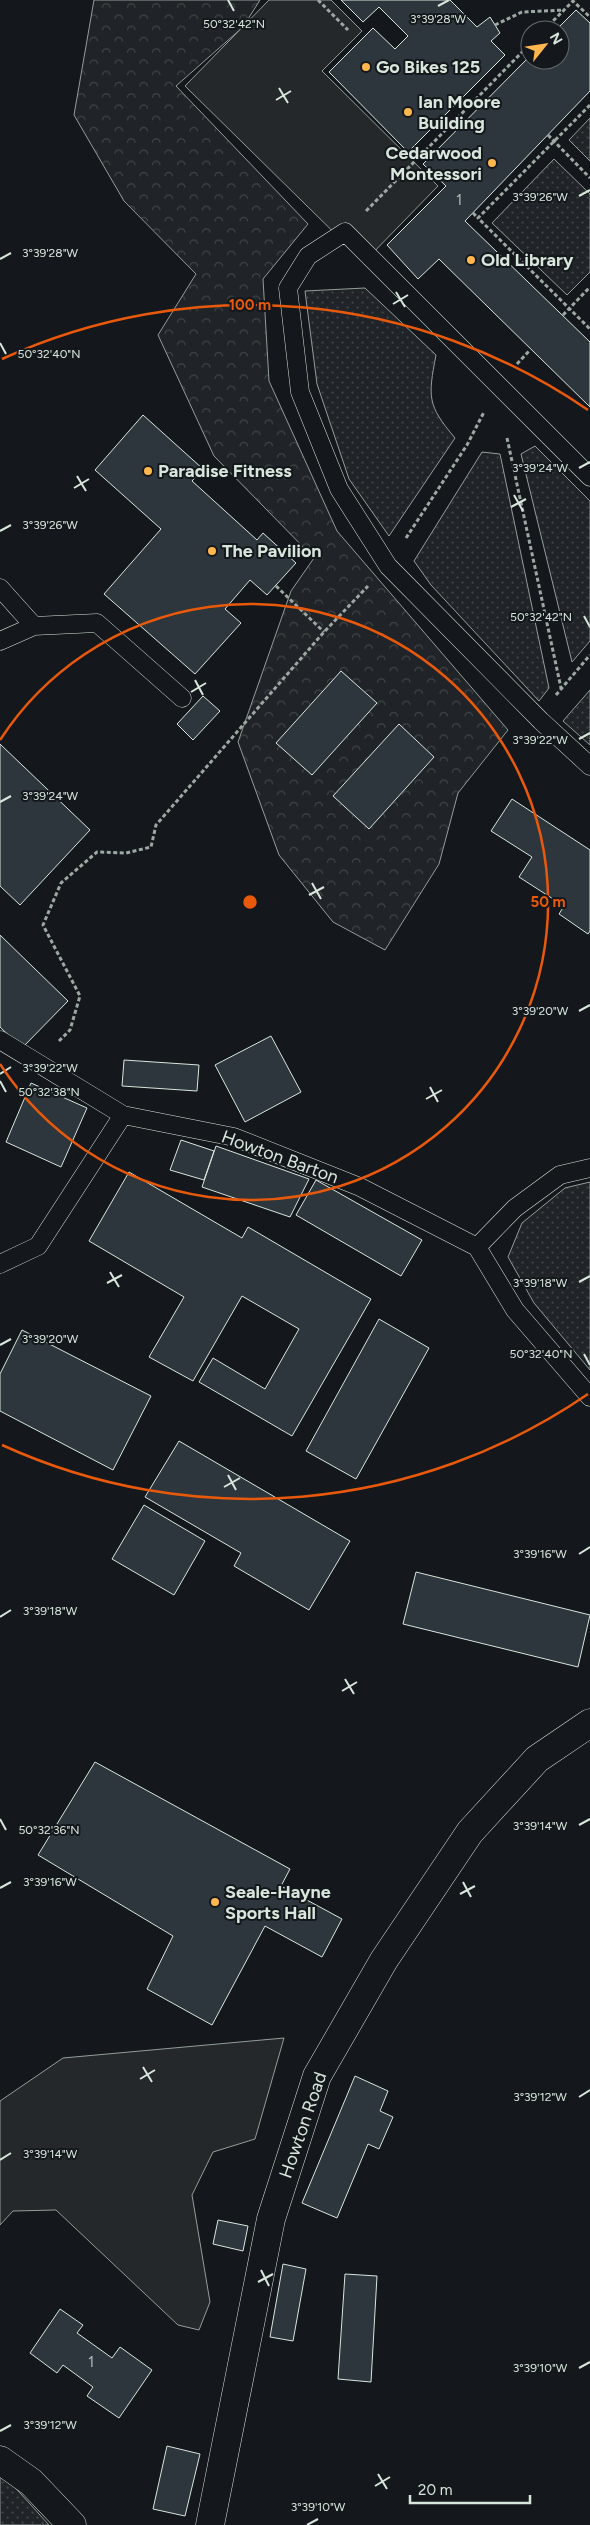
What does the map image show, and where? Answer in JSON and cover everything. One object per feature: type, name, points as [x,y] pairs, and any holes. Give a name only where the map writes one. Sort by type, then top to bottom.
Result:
[{"type":"street","name":"Howton Road","points":[[210,2525],[271,2219],[317,2076],[384,1960],[470,1832],[537,1759],[590,1723]]},
{"type":"street","points":[[0,2460],[31,2482],[72,2525]]},
{"type":"lane","points":[[590,477],[345,232],[308,256],[288,288],[300,392],[339,489],[388,566],[541,721],[590,766]]},
{"type":"lane","points":[[0,588],[34,626]]},
{"type":"lane","points":[[0,641],[34,626],[97,623],[182,698]]},
{"type":"lane","name":"Howton Barton","points":[[0,1040],[123,1115],[234,1137],[360,1187],[477,1247]]},
{"type":"lane","points":[[0,1264],[38,1246],[123,1115]]},
{"type":"lane","points":[[590,1168],[560,1175],[514,1208],[477,1247],[515,1310],[590,1397]]},
{"type":"path","points":[[318,0],[348,30]]},
{"type":"path","points":[[554,20],[574,1],[590,17]]},
{"type":"path","points":[[496,25],[522,12],[564,10]]},
{"type":"path","points":[[345,232],[520,54]]},
{"type":"path","points":[[478,218],[590,105]]},
{"type":"path","points":[[548,136],[590,178]]},
{"type":"path","points":[[473,213],[590,329]]},
{"type":"path","points":[[562,315],[590,287]]},
{"type":"path","points":[[38,1062],[70,1030],[80,996],[43,925],[61,883],[98,852],[126,853],[151,847],[156,825],[324,632],[388,566],[467,444]]},
{"type":"path","points":[[510,455],[560,688]]},
{"type":"path","points":[[276,586],[324,632]]},
{"type":"path","points":[[541,721],[560,688],[590,655]]},
{"type":"green space","points":[[94,0],[260,0],[243,27],[176,86],[308,224],[263,279],[269,381],[337,531],[508,730],[458,793],[439,864],[385,950],[333,922],[279,855],[238,742],[291,591],[314,558],[214,456],[158,335],[196,274],[124,201],[74,115]]},
{"type":"green space","points":[[590,118],[590,161],[569,140]]},
{"type":"green space","points":[[554,159],[590,194],[590,272],[567,295],[492,223]]},
{"type":"green space","points":[[365,288],[436,355],[431,391],[432,400],[439,417],[455,438],[389,536],[349,479],[317,384],[305,291]]},
{"type":"green space","points":[[535,446],[590,501],[590,641],[572,662],[521,454]]},
{"type":"green space","points":[[482,452],[500,454],[549,688],[539,701],[431,585],[414,561]]},
{"type":"green space","points":[[590,690],[590,745],[563,721]]},
{"type":"green space","points":[[590,1182],[590,1370],[534,1303],[508,1257],[522,1223],[565,1188]]},
{"type":"green space","points":[[0,2477],[11,2483],[49,2525],[0,2525]]},
{"type":"shaded area","points":[[269,0],[331,0],[362,31],[322,71],[438,186],[364,262],[185,86]]},
{"type":"shaded area","points":[[284,2038],[255,2139],[213,2152],[192,2195],[210,2302],[199,2330],[178,2325],[56,2210],[13,2211],[0,2225],[0,2101],[63,2058]]},
{"type":"building","name":"Ian Moore Building","points":[[341,0],[450,0],[477,27],[490,17],[500,33],[491,41],[505,55],[408,152],[329,72],[373,28],[395,49],[408,36],[379,7],[363,22]]},
{"type":"building","points":[[576,10],[590,23],[590,91],[465,221],[590,342],[590,407],[439,259],[418,279],[387,245],[446,186],[423,164],[520,66],[520,70],[570,70],[570,20],[566,20]]},
{"type":"building","name":"The Pavilion","points":[[143,415],[203,469],[192,481],[257,540],[263,533],[296,563],[267,595],[250,580],[225,609],[241,623],[195,674],[104,594],[161,529],[95,470]]},
{"type":"building","points":[[341,671],[377,703],[312,775],[276,743]]},
{"type":"building","points":[[203,696],[220,711],[193,740],[177,724]]},
{"type":"building","points":[[399,724],[434,757],[369,829],[333,796]]},
{"type":"building","points":[[0,744],[90,830],[20,905],[0,886]]},
{"type":"building","points":[[512,799],[590,850],[590,931],[588,934],[559,914],[564,906],[519,877],[532,857],[491,831]]},
{"type":"building","points":[[0,935],[68,1001],[22,1048],[0,1027]]},
{"type":"building","points":[[271,1036],[301,1092],[245,1122],[215,1065]]},
{"type":"building","points":[[124,1060],[199,1065],[197,1091],[122,1086]]},
{"type":"building","points":[[31,1083],[87,1108],[61,1167],[6,1142]]},
{"type":"building","points":[[181,1140],[214,1151],[204,1180],[170,1170]]},
{"type":"building","points":[[216,1146],[309,1179],[290,1217],[202,1187]]},
{"type":"building","points":[[129,1172],[242,1238],[248,1227],[371,1299],[292,1436],[199,1382],[213,1358],[265,1389],[299,1329],[242,1296],[193,1381],[149,1357],[184,1297],[89,1241]]},
{"type":"building","points":[[316,1180],[422,1240],[401,1276],[296,1215]]},
{"type":"building","points":[[379,1319],[429,1348],[356,1479],[306,1451]]},
{"type":"building","points":[[22,1330],[151,1396],[113,1470],[0,1411],[0,1374]]},
{"type":"building","points":[[179,1441],[350,1541],[309,1610],[234,1566],[241,1553],[145,1497]]},
{"type":"building","points":[[144,1505],[205,1541],[174,1595],[112,1559]]},
{"type":"building","points":[[416,1572],[590,1615],[578,1667],[403,1624]]},
{"type":"building","name":"Seale-Hayne Sports Hall","points":[[95,1762],[290,1869],[281,1886],[342,1919],[322,1957],[265,1926],[212,2025],[147,1989],[173,1936],[38,1855]]},
{"type":"building","points":[[355,2076],[388,2091],[380,2111],[393,2117],[379,2149],[368,2144],[337,2218],[302,2203]]},
{"type":"building","points":[[218,2220],[248,2226],[243,2251],[213,2244]]},
{"type":"building","points":[[283,2264],[306,2269],[293,2341],[270,2337]]},
{"type":"building","points":[[345,2274],[377,2276],[371,2382],[338,2379]]},
{"type":"building","points":[[60,2309],[83,2325],[77,2333],[112,2358],[120,2347],[152,2370],[119,2418],[87,2396],[93,2387],[63,2365],[57,2373],[30,2353]]},
{"type":"building","points":[[167,2446],[200,2454],[185,2516],[153,2509]]},
{"type":"place","name":"Go Bikes 125","points":[[366,67]]},
{"type":"place","name":"Ian Moore Building","points":[[408,112]]},
{"type":"place","name":"Cedarwood Montessori","points":[[492,163]]},
{"type":"place","name":"Old Library","points":[[471,260]]},
{"type":"place","name":"Paradise Fitness","points":[[148,471]]},
{"type":"place","name":"The Pavilion","points":[[212,551]]},
{"type":"place","name":"Seale-Hayne Sports Hall","points":[[215,1902]]}]
